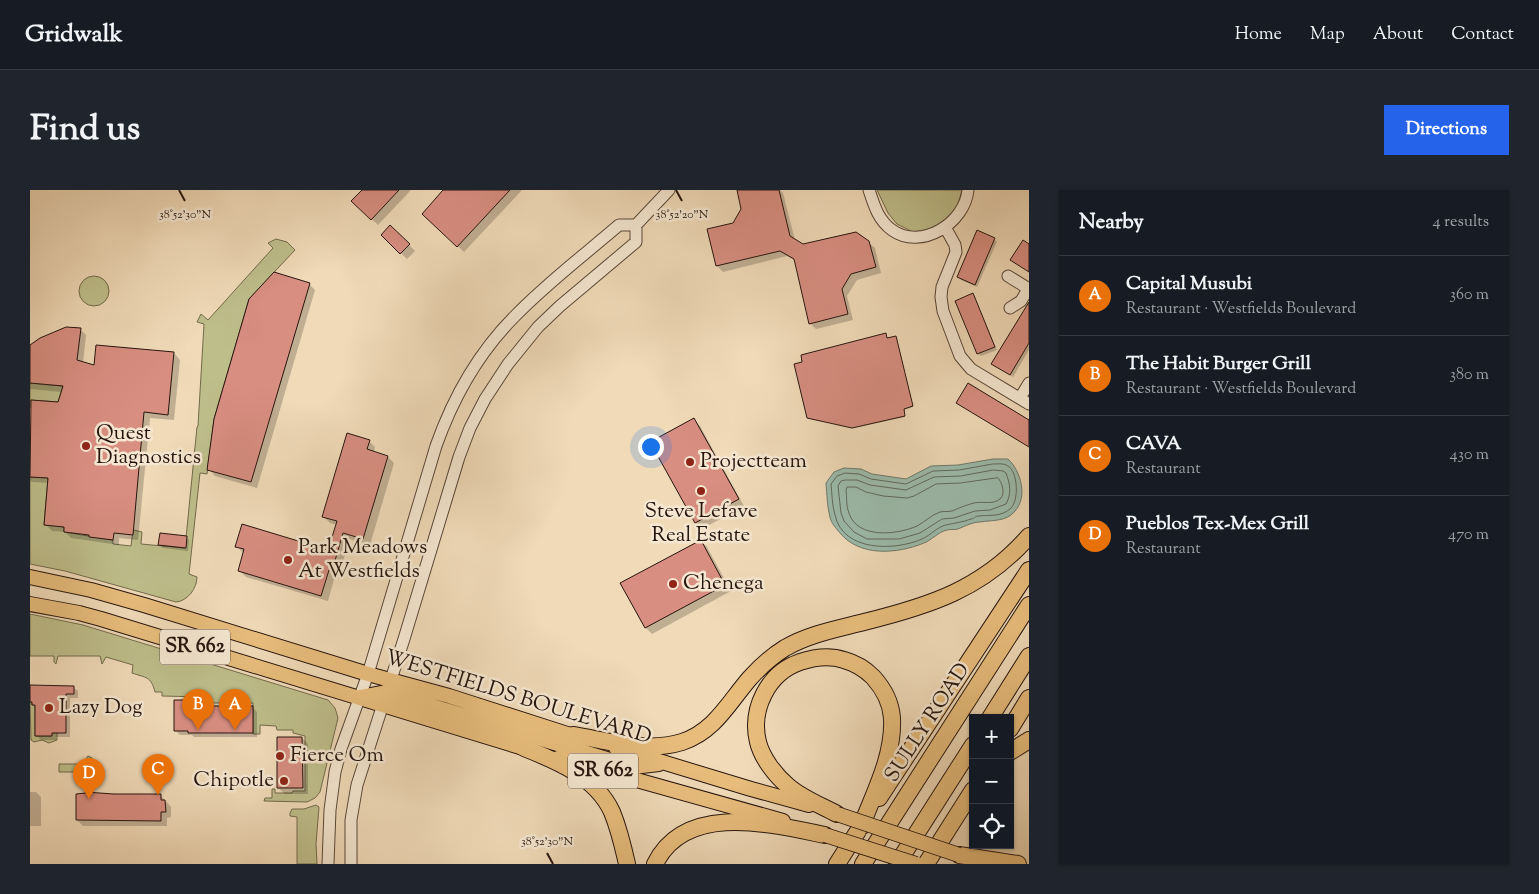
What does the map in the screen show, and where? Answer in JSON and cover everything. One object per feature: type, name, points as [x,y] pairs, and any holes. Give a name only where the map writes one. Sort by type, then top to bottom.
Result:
[{"type":"highway","points":[[573,736],[647,747],[672,744],[693,737],[715,722],[750,678],[763,665],[786,648],[820,633],[897,614],[955,594],[1003,561],[1019,548],[1029,536]]},
{"type":"highway","points":[[836,864],[1029,570]]},
{"type":"highway","name":"SULLY ROAD","points":[[863,864],[1029,605]]},
{"type":"highway","points":[[993,714],[1029,656]]},
{"type":"highway","points":[[837,814],[803,796],[781,779],[761,750],[757,730],[758,711],[766,690],[775,678],[791,665],[819,657],[837,658],[864,669],[879,684],[892,716],[890,745],[878,784],[861,827]]},
{"type":"highway","points":[[1014,722],[1029,698]]},
{"type":"highway","points":[[1014,749],[1029,740]]},
{"type":"highway","points":[[524,748],[569,768],[600,794],[608,804],[618,829],[627,864]]},
{"type":"highway","points":[[897,864],[969,751]]},
{"type":"highway","points":[[926,864],[969,797]]},
{"type":"highway","points":[[655,864],[666,846],[673,839],[688,830],[709,825],[737,823],[768,824],[825,835]]},
{"type":"highway","points":[[959,854],[1018,864]]},
{"type":"main road","name":"WESTFIELDS BOULEVARD","points":[[33,577],[91,590],[144,605],[368,674],[388,686],[449,696],[573,736],[750,789],[794,799],[992,864]]},
{"type":"main road","name":"WESTFIELDS BOULEVARD","points":[[30,604],[101,619],[359,697],[381,706],[782,820],[916,864]]},
{"type":"main road","points":[[359,697],[388,686],[633,767],[666,763]]},
{"type":"street","points":[[351,864],[351,820],[361,769],[459,457],[470,428],[485,399],[508,364],[538,327],[636,242],[636,225],[669,190]]},
{"type":"street","points":[[869,190],[877,215],[891,230],[901,236],[911,237],[928,235],[953,222],[961,212],[968,190]]},
{"type":"street","points":[[328,864],[330,810],[335,772],[341,749],[368,674],[436,446],[447,416],[485,352],[515,316],[619,225],[636,225]]},
{"type":"street","points":[[945,227],[952,238],[956,252],[942,287],[941,296],[943,311],[960,356],[972,369],[1024,401],[1029,383]]},
{"type":"street","points":[[1008,276],[1029,289],[1021,301],[1010,308]]},
{"type":"green space","points":[[877,190],[962,190],[956,211],[939,228],[913,232],[897,224],[888,213]]},
{"type":"green space","points":[[276,239],[287,242],[295,250],[249,299],[214,419],[207,474],[200,473],[189,574],[197,577],[197,581],[188,597],[176,602],[65,571],[30,564],[30,477],[48,478],[44,525],[64,527],[64,532],[113,540],[113,544],[131,546],[133,530],[142,532],[141,544],[185,548],[198,426],[204,324],[197,322],[201,314],[208,320],[273,248],[268,243]]},
{"type":"green space","points":[[94,276],[105,280],[109,291],[105,302],[94,306],[83,302],[79,291],[83,280]]},
{"type":"green space","points":[[30,383],[63,386],[58,402],[31,400],[30,408]]},
{"type":"green space","points":[[30,614],[83,625],[328,700],[335,708],[338,718],[320,792],[315,798],[307,802],[264,801],[265,798],[272,798],[272,789],[275,789],[275,793],[305,791],[305,736],[293,733],[293,730],[277,730],[276,726],[260,725],[260,734],[253,734],[253,703],[205,703],[205,697],[162,696],[162,692],[155,692],[150,680],[132,673],[133,665],[106,657],[102,664],[100,656],[58,656],[56,664],[54,656],[30,656]]},
{"type":"green space","points":[[30,702],[32,702],[32,705],[35,705],[35,736],[51,736],[52,733],[57,733],[57,740],[49,743],[42,740],[34,742],[31,740]]},
{"type":"green space","points":[[88,756],[92,758],[92,772],[59,772],[59,764],[86,764]]},
{"type":"green space","points":[[316,805],[319,807],[316,844],[317,864],[297,864],[297,817],[290,816],[290,813],[292,809],[304,809]]},
{"type":"water","points":[[993,459],[1008,459],[1013,464],[1021,484],[1022,492],[1019,505],[1012,515],[1003,519],[969,524],[958,529],[947,530],[927,542],[913,547],[879,551],[868,550],[848,541],[831,519],[826,483],[834,472],[844,468],[861,469],[872,474],[906,479],[931,466],[958,465]]},
{"type":"building","points":[[362,190],[399,190],[371,220],[351,201]]},
{"type":"building","points":[[443,190],[510,190],[457,247],[422,214]]},
{"type":"building","points":[[737,190],[779,190],[790,236],[803,244],[856,232],[869,241],[876,267],[851,274],[842,289],[848,314],[809,324],[794,259],[780,251],[716,266],[707,229],[733,223],[741,209]]},
{"type":"building","points":[[390,225],[410,244],[400,254],[381,235]]},
{"type":"building","points":[[977,230],[995,238],[975,285],[957,277]]},
{"type":"building","points":[[1023,240],[1029,244],[1029,272],[1010,260]]},
{"type":"building","points":[[274,272],[310,283],[251,482],[207,470],[214,419],[249,299]]},
{"type":"building","points":[[973,293],[995,347],[977,354],[955,301]]},
{"type":"building","points":[[1029,302],[1029,343],[1010,375],[991,364]]},
{"type":"building","name":"Quest Diagnostics","points":[[66,327],[81,328],[77,360],[94,365],[96,345],[174,352],[168,415],[144,412],[133,535],[114,533],[113,540],[64,532],[64,527],[44,525],[48,478],[30,477],[31,400],[58,402],[63,386],[30,383],[30,345],[40,338]]},
{"type":"building","points":[[886,333],[887,338],[896,336],[913,406],[904,409],[905,416],[852,428],[807,418],[794,364],[802,362],[801,355]]},
{"type":"building","points":[[968,383],[1029,420],[1029,447],[956,403]]},
{"type":"building","name":"Projectteam","points":[[694,418],[739,499],[695,523],[650,442]]},
{"type":"building","points":[[347,433],[370,440],[367,449],[388,456],[363,539],[343,533],[332,571],[329,570],[321,596],[238,571],[244,549],[235,547],[242,524],[328,550],[337,521],[322,517]]},
{"type":"building","points":[[160,533],[187,536],[186,548],[158,545]]},
{"type":"building","name":"Chenega","points":[[701,540],[725,585],[645,628],[620,583]]},
{"type":"building","points":[[30,685],[74,686],[74,694],[66,694],[66,733],[52,733],[52,736],[35,736],[35,705],[32,705],[32,702],[30,702]]},
{"type":"building","points":[[174,700],[202,700],[202,706],[253,706],[253,733],[188,733],[188,731],[174,731]]},
{"type":"building","points":[[277,737],[302,737],[303,788],[277,788]]},
{"type":"building","points":[[85,792],[161,794],[161,800],[165,800],[166,812],[161,812],[161,821],[76,820],[76,794]]},
{"type":"place","name":"Quest Diagnostics","points":[[86,446]]},
{"type":"place","name":"Projectteam","points":[[690,462]]},
{"type":"place","name":"Steve Lefave Real Estate","points":[[701,491]]},
{"type":"place","name":"Park Meadows At Westfields","points":[[288,560]]},
{"type":"place","name":"Chenega","points":[[673,584]]},
{"type":"place","name":"Lazy Dog","points":[[49,708]]},
{"type":"place","name":"The Habit Burger Grill","points":[[198,730]]},
{"type":"place","name":"Capital Musubi","points":[[235,730]]},
{"type":"place","name":"Fierce Om","points":[[280,756]]},
{"type":"place","name":"Chipotle","points":[[284,781]]},
{"type":"place","name":"CAVA","points":[[158,795]]},
{"type":"place","name":"Pueblos Tex-Mex Grill","points":[[89,799]]}]
